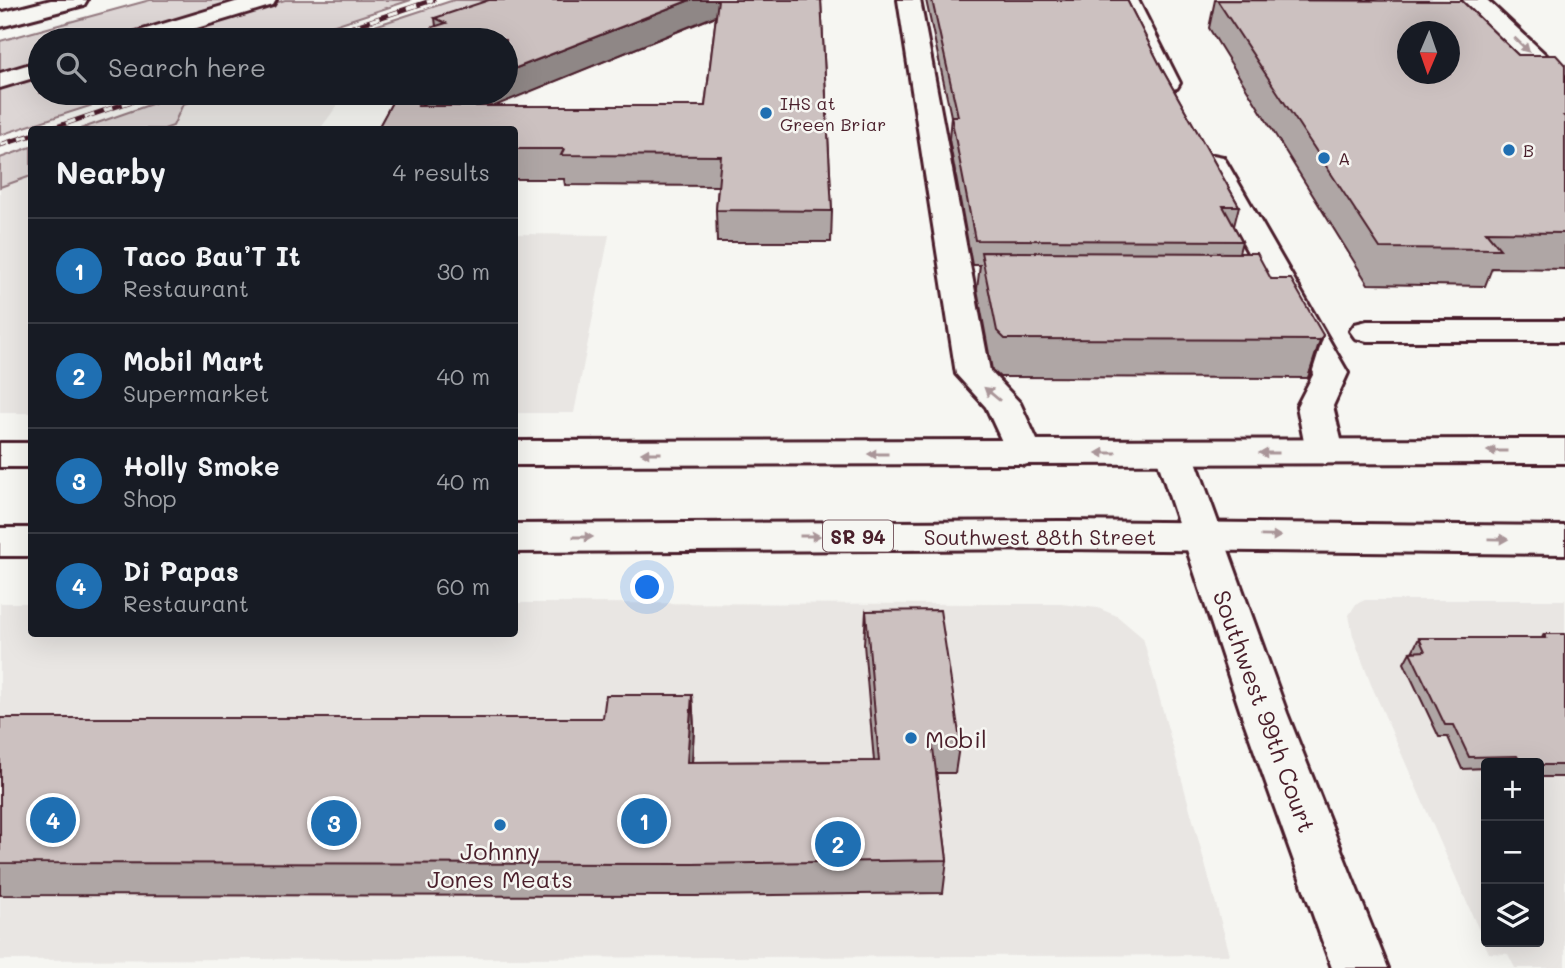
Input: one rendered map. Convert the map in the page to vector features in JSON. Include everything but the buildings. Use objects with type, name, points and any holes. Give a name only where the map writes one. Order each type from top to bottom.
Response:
[{"type":"main road","points":[[0,20],[75,0]]},
{"type":"main road","points":[[173,28],[265,0]]},
{"type":"main road","points":[[909,0],[969,277],[973,374],[1002,402],[1024,453]]},
{"type":"main road","points":[[1127,0],[1178,101]]},
{"type":"main road","points":[[1474,0],[1540,62],[1565,93]]},
{"type":"main road","points":[[1489,0],[1519,14],[1538,30]]},
{"type":"main road","points":[[0,80],[28,72]]},
{"type":"main road","points":[[1198,136],[1331,373],[1315,406],[1325,452]]},
{"type":"main road","points":[[1244,278],[1278,278]]},
{"type":"main road","points":[[1367,331],[1565,331]]},
{"type":"main road","points":[[518,453],[1565,451]]},
{"type":"main road","name":"Southwest 99th Court","points":[[1174,453],[1264,713],[1360,968]]},
{"type":"main road","points":[[0,455],[28,454]]},
{"type":"main road","name":"Southwest 88th Street","points":[[518,538],[1202,536],[1565,540]]},
{"type":"main road","points":[[0,542],[28,542]]},
{"type":"shaded area","points":[[150,0],[242,0],[148,28],[48,28]]},
{"type":"shaded area","points":[[285,0],[411,0],[326,28],[193,28]]},
{"type":"shaded area","points":[[454,0],[496,0],[444,28],[369,28]]},
{"type":"shaded area","points":[[28,33],[28,64],[0,72],[0,41]]},
{"type":"shaded area","points":[[28,80],[28,105],[93,105],[0,135],[0,88]]},
{"type":"shaded area","points":[[149,105],[183,105],[173,126],[89,126]]},
{"type":"shaded area","points":[[183,105],[338,105],[322,126],[173,126]]},
{"type":"shaded area","points":[[28,148],[28,177],[0,187],[0,158]]},
{"type":"shaded area","points":[[28,177],[28,413],[0,413],[0,187]]},
{"type":"shaded area","points":[[518,234],[609,235],[574,413],[518,413]]},
{"type":"shaded area","points":[[1365,600],[1565,600],[1565,968],[1515,968],[1508,954],[1489,953],[1486,947],[1544,947],[1544,758],[1481,758],[1481,935],[1370,682],[1353,636],[1349,615],[1356,604]]},
{"type":"shaded area","points":[[0,603],[28,603],[28,637],[518,637],[518,603],[1061,604],[1098,608],[1117,616],[1143,638],[1230,955],[0,960]]},
{"type":"railway","points":[[349,28],[433,0]]},
{"type":"railway","points":[[59,126],[121,105]]},
{"type":"railway","points":[[0,145],[28,136]]},
{"type":"place","name":"IHS at Green Briar","points":[[766,113]]},
{"type":"place","name":"B","points":[[1509,150]]},
{"type":"place","name":"A","points":[[1324,158]]},
{"type":"place","name":"Mobil","points":[[911,738]]},
{"type":"place","name":"Di Papas","points":[[53,820]]},
{"type":"place","name":"Taco Bau’T It","points":[[644,821]]},
{"type":"place","name":"Holly Smoke","points":[[334,823]]},
{"type":"place","name":"Johnny Jones Meats","points":[[500,825]]},
{"type":"place","name":"Mobil Mart","points":[[838,844]]}]
